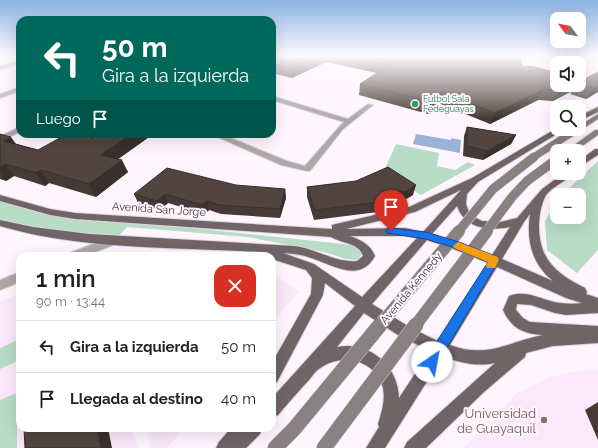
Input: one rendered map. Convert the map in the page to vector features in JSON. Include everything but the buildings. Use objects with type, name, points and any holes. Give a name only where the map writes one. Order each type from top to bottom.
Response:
[{"type":"main road","points":[[586,115],[598,109]]},
{"type":"main road","name":"Avenida Kennedy","points":[[586,124],[598,116]]},
{"type":"main road","points":[[580,144],[598,132]]},
{"type":"main road","points":[[323,232],[412,210],[475,180],[550,135]]},
{"type":"main road","name":"Avenida Kennedy","points":[[275,448],[294,429],[493,189],[510,173],[567,136]]},
{"type":"main road","points":[[586,160],[598,151]]},
{"type":"main road","points":[[324,448],[512,196],[527,181],[550,164]]},
{"type":"main road","points":[[276,405],[309,369],[362,305],[426,236],[475,180]]},
{"type":"main road","points":[[379,443],[440,349],[520,220],[545,191],[560,180]]},
{"type":"main road","points":[[545,191],[535,210],[533,243],[537,253],[547,270],[576,290],[598,299]]},
{"type":"main road","points":[[463,193],[461,200],[462,210],[474,221],[496,227],[512,224],[520,220]]},
{"type":"main road","name":"Avenida San Jorge","points":[[0,198],[50,212],[75,216],[323,232]]},
{"type":"main road","points":[[0,223],[31,231],[59,235],[114,240],[296,250],[353,266],[365,263],[369,253],[364,247],[355,242],[323,232]]},
{"type":"main road","points":[[323,232],[391,231],[426,236],[494,260],[570,294],[598,303]]},
{"type":"main road","points":[[249,247],[265,252]]},
{"type":"main road","points":[[276,255],[310,267],[362,305],[424,342],[440,349],[467,357],[493,357],[542,342],[598,337]]},
{"type":"main road","points":[[276,370],[319,289],[318,276],[310,267]]},
{"type":"main road","points":[[598,307],[560,309],[529,299],[519,298],[513,300],[509,310],[518,322],[536,330],[558,329],[598,332]]},
{"type":"main road","points":[[413,448],[454,412],[497,370],[525,348]]},
{"type":"main road","points":[[309,369],[326,357],[344,351],[366,355],[377,365],[386,376],[390,387],[391,399],[391,411],[379,443]]},
{"type":"main road","points":[[225,448],[239,432]]},
{"type":"main road","points":[[234,448],[250,432]]},
{"type":"street","points":[[0,96],[16,90]]},
{"type":"street","points":[[276,99],[348,121]]},
{"type":"street","points":[[225,138],[284,163],[307,169],[348,121],[370,105]]},
{"type":"street","points":[[0,139],[16,131]]},
{"type":"street","points":[[84,252],[114,240]]},
{"type":"street","points":[[0,285],[16,279]]},
{"type":"shaded area","points":[[276,276],[299,291],[276,318]]},
{"type":"shaded area","points":[[16,295],[16,432],[133,432],[138,448],[0,448],[0,302]]},
{"type":"shaded area","name":"Universidad de Guayaquil","points":[[598,370],[598,448],[463,448],[517,393],[550,377],[578,371]]},
{"type":"shaded area","points":[[147,432],[181,432],[167,448],[151,448]]},
{"type":"green space","points":[[396,144],[439,153],[437,166],[455,170],[468,162],[475,165],[421,195],[383,173]]},
{"type":"green space","points":[[598,161],[598,250],[577,273],[547,250],[545,221],[550,213],[550,224],[586,224],[586,188],[569,188],[578,180],[586,180],[586,172]]},
{"type":"green space","points":[[0,198],[28,206],[99,218],[353,245],[362,251],[362,254],[358,260],[346,259],[324,252],[247,237],[127,227],[115,240],[0,223]]},
{"type":"green space","points":[[16,341],[16,362],[0,369],[0,348]]},
{"type":"green space","points":[[16,393],[17,448],[0,448],[0,400]]},
{"type":"water","points":[[416,134],[451,140],[451,138],[461,140],[460,153],[413,144]]},
{"type":"slow traffic","points":[[458,246],[494,260],[491,265]]},
{"type":"place","name":"Futbol Sala Fedeguayas","points":[[415,104]]},
{"type":"place","name":"Universidad de Guayaquil","points":[[544,420]]},
{"type":"route","points":[[391,231],[426,236],[494,260],[432,362]]}]
